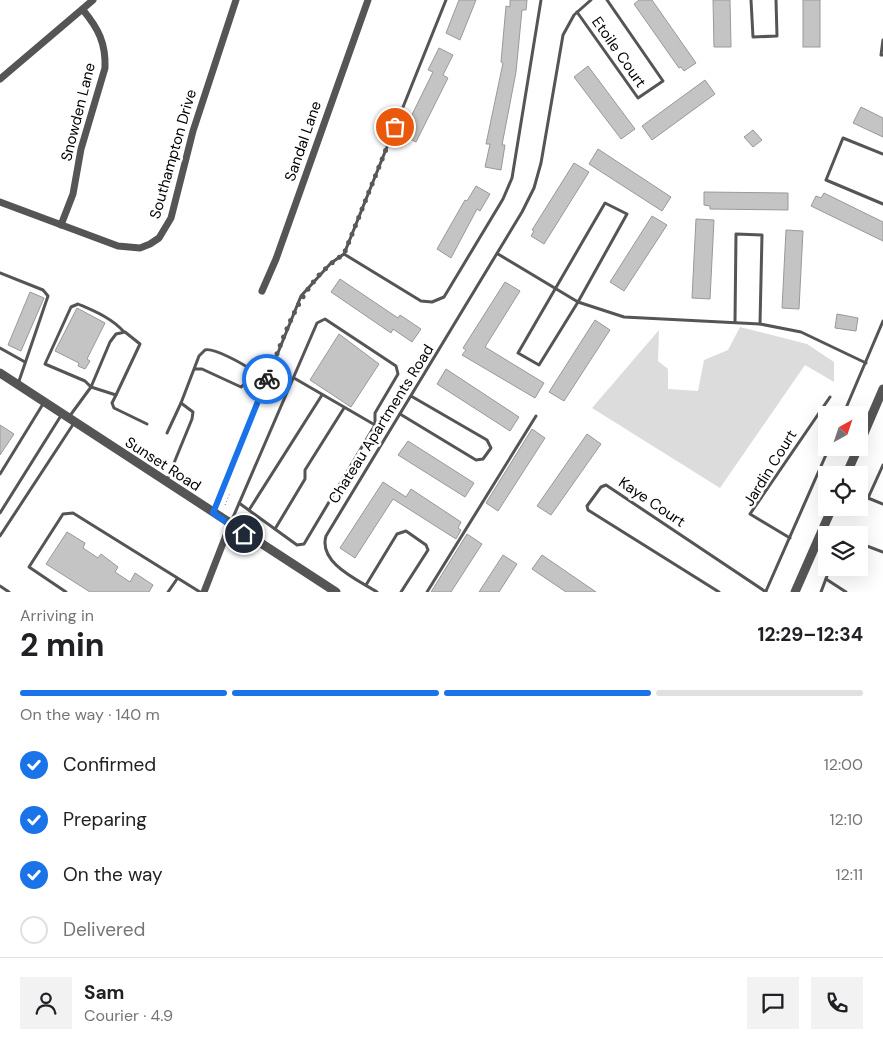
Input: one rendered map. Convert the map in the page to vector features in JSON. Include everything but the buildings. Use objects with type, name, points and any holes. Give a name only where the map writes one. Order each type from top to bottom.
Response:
[{"type":"street","points":[[0,79],[93,0]]},
{"type":"street","name":"Southampton Drive","points":[[0,202],[128,248],[150,244],[166,228],[193,131],[236,0]]},
{"type":"street","name":"Sandal Lane","points":[[262,291],[276,258],[368,0]]},
{"type":"street","name":"Snowden Lane","points":[[60,225],[72,194],[81,149],[105,68],[106,57],[101,36],[83,10]]},
{"type":"street","name":"Sunset Road","points":[[0,373],[230,525],[336,592]]},
{"type":"street","points":[[868,423],[883,389]]},
{"type":"street","points":[[795,592],[828,516]]},
{"type":"street","points":[[202,592],[230,525]]},
{"type":"lane","points":[[213,513],[301,296],[331,263],[344,254],[446,0]]},
{"type":"lane","points":[[344,254],[421,301],[432,302],[444,297],[503,199],[512,178],[541,0]]},
{"type":"lane","name":"Chateau Apartments Road","points":[[377,592],[332,562],[324,550],[324,543],[330,529],[498,254],[534,188],[541,163],[563,35],[567,24],[577,12],[592,0]]},
{"type":"lane","name":"Etoile Court","points":[[577,12],[638,98],[663,81],[607,0]]},
{"type":"lane","points":[[751,0],[753,37],[777,36],[776,0]]},
{"type":"lane","points":[[883,40],[881,55],[883,56]]},
{"type":"lane","points":[[883,154],[843,138],[826,180],[883,204]]},
{"type":"lane","points":[[605,203],[626,214],[578,302],[540,365],[518,353],[556,290],[605,203]]},
{"type":"lane","points":[[735,322],[736,234],[762,235],[760,324]]},
{"type":"lane","points":[[498,254],[578,302],[624,318],[760,324],[801,332],[866,363]]},
{"type":"lane","points":[[0,273],[43,290],[48,296],[18,385]]},
{"type":"lane","points":[[116,395],[91,387],[46,364],[73,304],[78,304],[118,324],[124,332],[140,344],[116,395],[112,403],[114,408],[147,424]]},
{"type":"lane","points":[[230,525],[239,503],[294,378],[317,323],[324,319],[396,366],[398,374],[375,414],[375,425],[304,544],[297,545],[239,503]]},
{"type":"lane","points":[[847,406],[883,322]]},
{"type":"lane","points":[[0,513],[91,387],[110,342],[116,334],[124,332]]},
{"type":"lane","points":[[0,348],[25,362]]},
{"type":"lane","points":[[167,433],[196,369],[199,356],[204,350],[210,350],[241,362],[250,369],[246,383],[242,387],[202,369],[196,369]]},
{"type":"lane","points":[[294,378],[375,425]]},
{"type":"lane","points":[[249,510],[322,395]]},
{"type":"lane","points":[[400,414],[476,460],[483,459],[491,448],[488,440],[411,396]]},
{"type":"lane","name":"Jardin Court","points":[[790,538],[750,514],[830,397]]},
{"type":"lane","points":[[0,474],[44,402]]},
{"type":"lane","points":[[166,482],[194,412],[181,403]]},
{"type":"lane","points":[[275,529],[305,479],[305,470],[344,408]]},
{"type":"lane","points":[[426,592],[536,416]]},
{"type":"lane","points":[[0,536],[68,418]]},
{"type":"lane","points":[[766,592],[826,456]]},
{"type":"lane","points":[[883,466],[868,498],[883,504]]},
{"type":"lane","name":"Kaye Court","points":[[719,592],[588,510],[587,506],[601,487],[606,485],[766,592]]},
{"type":"lane","points":[[66,592],[29,567],[63,514],[67,512],[73,513],[202,592]]},
{"type":"lane","points":[[365,585],[397,534],[406,531],[426,544],[428,550],[401,592]]},
{"type":"lane","points":[[868,546],[883,552]]},
{"type":"lane","points":[[821,592],[827,576]]},
{"type":"lane","points":[[168,592],[177,578]]},
{"type":"lane","points":[[826,579],[846,592]]},
{"type":"lane","points":[[0,586],[9,592]]},
{"type":"path","points":[[225,505],[230,493]]},
{"type":"shaded area","points":[[740,327],[807,344],[834,362],[834,382],[805,365],[720,488],[592,408],[659,330],[658,361],[668,369],[668,389],[698,391],[704,360],[728,350]]},
{"type":"way so far","points":[[267,379],[301,296],[331,263],[344,254],[395,127]]},
{"type":"route","points":[[244,534],[213,513],[267,379]]}]
